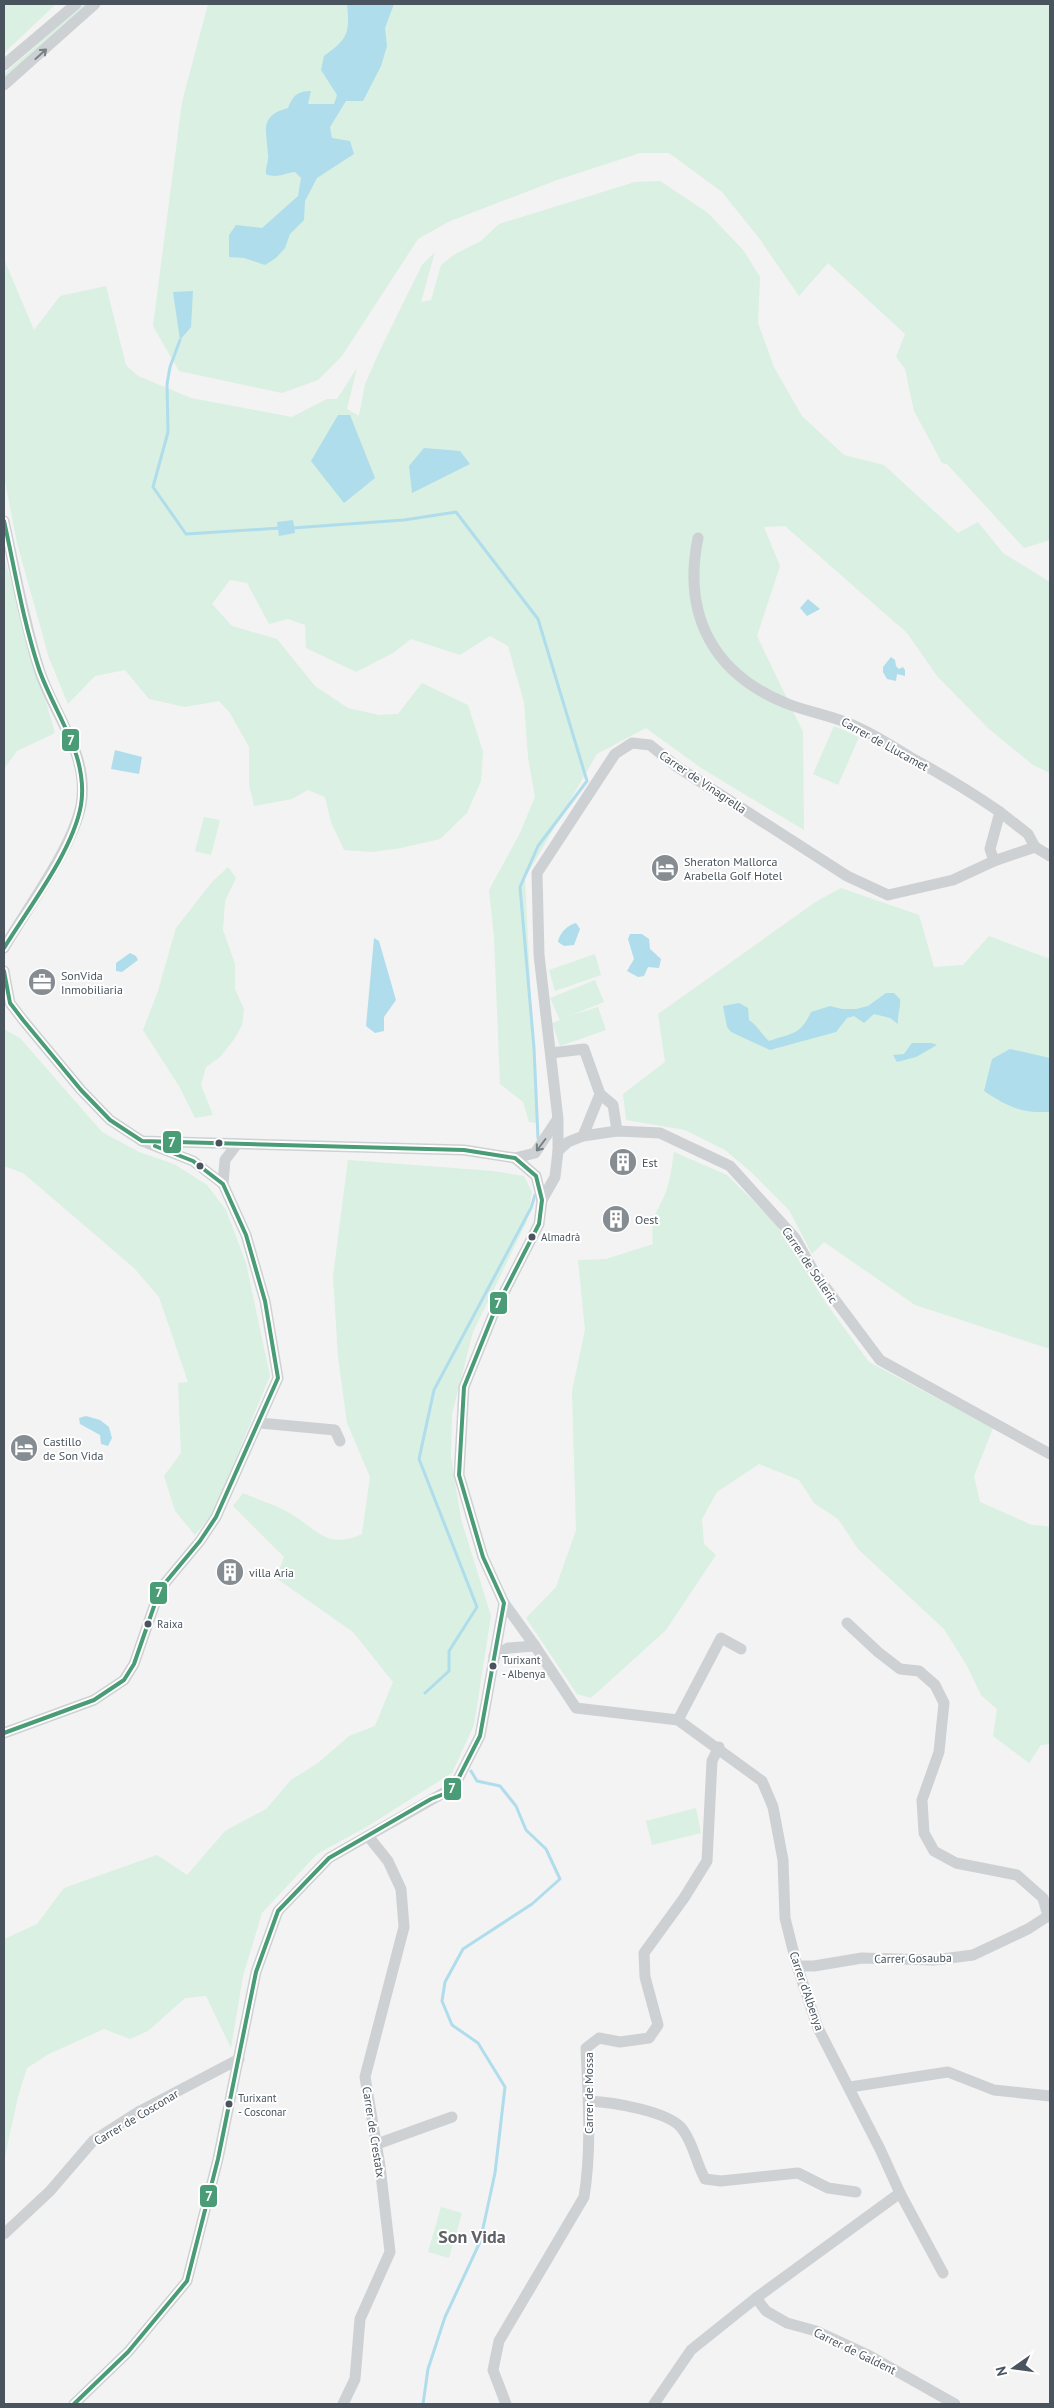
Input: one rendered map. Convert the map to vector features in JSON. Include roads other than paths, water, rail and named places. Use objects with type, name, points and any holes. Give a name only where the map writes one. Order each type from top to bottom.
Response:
[{"type":"street","points":[[4,65],[76,4]]},
{"type":"street","points":[[4,85],[95,4]]},
{"type":"street","points":[[4,521],[40,670],[67,729],[82,774],[81,804],[72,835],[4,948]]},
{"type":"street","name":"Carrer de Llucamet","points":[[698,538],[693,560],[695,603],[707,638],[735,673],[764,692],[788,704],[839,718],[862,729],[975,794],[1028,834],[1035,847]]},
{"type":"street","name":"Carrer de Vinagrella","points":[[542,1200],[555,1177],[558,1151],[558,1119],[539,955],[537,873],[615,754],[632,743],[650,745],[676,766],[847,876],[888,895],[953,880],[994,861],[1035,847]]},
{"type":"street","points":[[994,861],[990,849],[1000,812]]},
{"type":"street","points":[[1035,847],[1050,856]]},
{"type":"street","points":[[4,971],[7,1006],[110,1120],[142,1141],[193,1161],[222,1184],[246,1235],[265,1301],[278,1378],[216,1517],[200,1541],[160,1589],[134,1664],[124,1680],[94,1700],[4,1733]]},
{"type":"street","points":[[550,1053],[584,1049],[600,1094],[613,1105],[618,1130]]},
{"type":"street","points":[[583,1136],[600,1094]]},
{"type":"street","points":[[142,1141],[464,1150],[516,1158],[535,1153],[558,1119]]},
{"type":"street","name":"Carrer de Solleric","points":[[558,1151],[568,1142],[583,1136],[618,1130],[660,1133],[730,1166],[795,1238],[814,1272],[880,1360],[1050,1454]]},
{"type":"street","points":[[222,1184],[225,1160],[237,1144]]},
{"type":"street","points":[[516,1158],[536,1176],[542,1200]]},
{"type":"street","name":"Carrer d'Albenya","points":[[542,1200],[539,1224],[495,1310],[464,1387],[458,1475],[483,1556],[504,1603],[576,1708],[678,1720],[719,1747],[762,1780],[773,1807],[783,1860],[785,1918],[797,1966],[818,2028],[850,2088],[900,2193],[943,2274]]},
{"type":"street","points":[[260,1422],[335,1430],[340,1441]]},
{"type":"street","points":[[74,2404],[128,2352],[188,2281],[218,2159],[256,1972],[278,1911],[329,1858],[454,1787],[480,1736],[504,1603]]},
{"type":"street","points":[[847,1623],[878,1652],[900,1668],[919,1671],[935,1685],[944,1703],[939,1752],[922,1800],[924,1833],[934,1851],[956,1863],[1017,1875],[1043,1898],[1049,1917]]},
{"type":"street","points":[[678,1720],[721,1638],[741,1649]]},
{"type":"street","points":[[494,1656],[508,1648],[535,1646]]},
{"type":"street","name":"Carrer de Mossa","points":[[506,2404],[493,2370],[498,2341],[584,2197],[588,2173],[589,2101],[586,2048],[599,2038],[620,2042],[649,2038],[658,2025],[645,1977],[644,1953],[684,1898],[707,1861],[712,1761],[719,1747]]},
{"type":"street","name":"Carrer de Crestatx","points":[[343,2404],[355,2379],[360,2319],[390,2252],[377,2144],[365,2077],[404,1927],[401,1889],[388,1861],[368,1836]]},
{"type":"street","name":"Carrer Gosauba","points":[[797,1966],[814,1966],[862,1958],[934,1960],[973,1955],[1049,1917]]},
{"type":"street","name":"Carrer de Cosconar","points":[[4,2234],[50,2191],[92,2141],[140,2111],[238,2059]]},
{"type":"street","points":[[850,2088],[948,2072],[994,2090],[1050,2096]]},
{"type":"street","points":[[589,2101],[618,2103],[655,2113],[682,2128],[705,2179],[721,2181],[798,2173],[828,2188],[856,2192]]},
{"type":"street","points":[[377,2144],[452,2117]]},
{"type":"street","points":[[654,2404],[690,2350],[756,2298],[900,2193]]},
{"type":"street","name":"Carrer de Galdent","points":[[756,2298],[766,2312],[787,2323],[816,2331],[868,2355],[955,2404]]},
{"type":"water","points":[[347,4],[394,4],[385,28],[387,46],[381,66],[363,101],[346,101],[330,127],[332,138],[350,141],[354,154],[317,178],[305,201],[304,220],[290,234],[285,248],[276,258],[265,265],[244,258],[229,257],[229,235],[236,225],[262,228],[298,196],[301,178],[295,172],[277,176],[266,174],[268,158],[266,125],[272,115],[288,108],[294,97],[302,92],[311,91],[308,104],[334,104],[337,95],[321,70],[324,56],[343,40],[346,34],[348,22]]},
{"type":"water","points":[[193,291],[191,327],[180,340],[173,292]]},
{"type":"water","points":[[338,415],[350,415],[375,478],[344,503],[311,461]]},
{"type":"water","points":[[424,448],[460,451],[470,464],[412,493],[409,466]]},
{"type":"water","points":[[293,520],[295,533],[279,536],[277,522]]},
{"type":"water","points":[[808,599],[820,609],[807,616],[800,608]]},
{"type":"water","points":[[891,657],[895,660],[896,666],[899,669],[903,667],[905,670],[905,676],[897,674],[896,681],[887,679],[883,672],[883,667]]},
{"type":"water","points":[[115,750],[142,757],[139,774],[111,769]]},
{"type":"water","points":[[576,923],[580,929],[574,945],[564,946],[558,942],[564,930]]},
{"type":"water","points":[[630,934],[642,934],[649,939],[650,949],[661,959],[659,968],[648,967],[644,976],[638,977],[627,971],[634,959],[628,939]]},
{"type":"water","points":[[374,938],[379,941],[396,1000],[384,1017],[384,1031],[375,1033],[366,1026]]},
{"type":"water","points":[[130,953],[136,956],[138,960],[122,972],[116,971],[116,963]]},
{"type":"water","points":[[886,993],[894,993],[900,999],[898,1024],[890,1018],[874,1014],[864,1023],[854,1016],[847,1018],[836,1032],[770,1050],[731,1032],[727,1027],[723,1006],[739,1003],[748,1008],[749,1020],[769,1041],[799,1030],[811,1012],[830,1006],[842,1009],[856,1009],[868,1006]]},
{"type":"water","points":[[912,1043],[932,1043],[937,1045],[916,1057],[897,1062],[893,1055],[904,1054]]},
{"type":"water","points":[[1010,1049],[1050,1058],[1050,1112],[1015,1108],[984,1091],[992,1059]]},
{"type":"water","points":[[86,1416],[100,1420],[109,1427],[112,1438],[108,1446],[101,1444],[100,1435],[80,1424],[79,1418]]},
{"type":"waterway","points":[[180,340],[170,367],[167,384],[168,432],[153,487],[186,534],[280,528]]},
{"type":"waterway","points":[[292,528],[404,520],[456,512],[538,619],[587,781],[538,846],[520,887],[534,1048],[538,1138]]},
{"type":"waterway","points":[[425,1693],[449,1671],[449,1651],[477,1607],[419,1459],[434,1390],[531,1208],[535,1195]]},
{"type":"waterway","points":[[423,2404],[428,2369],[445,2317],[480,2242],[495,2173],[505,2087],[478,2043],[452,2025],[442,2001],[445,1982],[463,1949],[532,1904],[560,1879],[546,1849],[526,1830],[516,1806],[500,1786],[477,1781],[471,1771]]},
{"type":"place","name":"Sheraton Mallorca Arabella Golf Hotel","points":[[665,868]]},
{"type":"place","name":"SonVida Inmobiliaria","points":[[42,982]]},
{"type":"place","name":"Est","points":[[623,1162]]},
{"type":"place","name":"Oest","points":[[616,1219]]},
{"type":"place","name":"Almadrà","points":[[532,1237]]},
{"type":"place","name":"Castillo de Son Vida","points":[[24,1448]]},
{"type":"place","name":"villa Aria","points":[[230,1572]]},
{"type":"place","name":"Raixa","points":[[148,1624]]},
{"type":"place","name":"Turixant - Albenya","points":[[493,1666]]},
{"type":"place","name":"Turixant - Cosconar","points":[[229,2104]]},
{"type":"district","name":"Son Vida","points":[[472,2236]]}]
